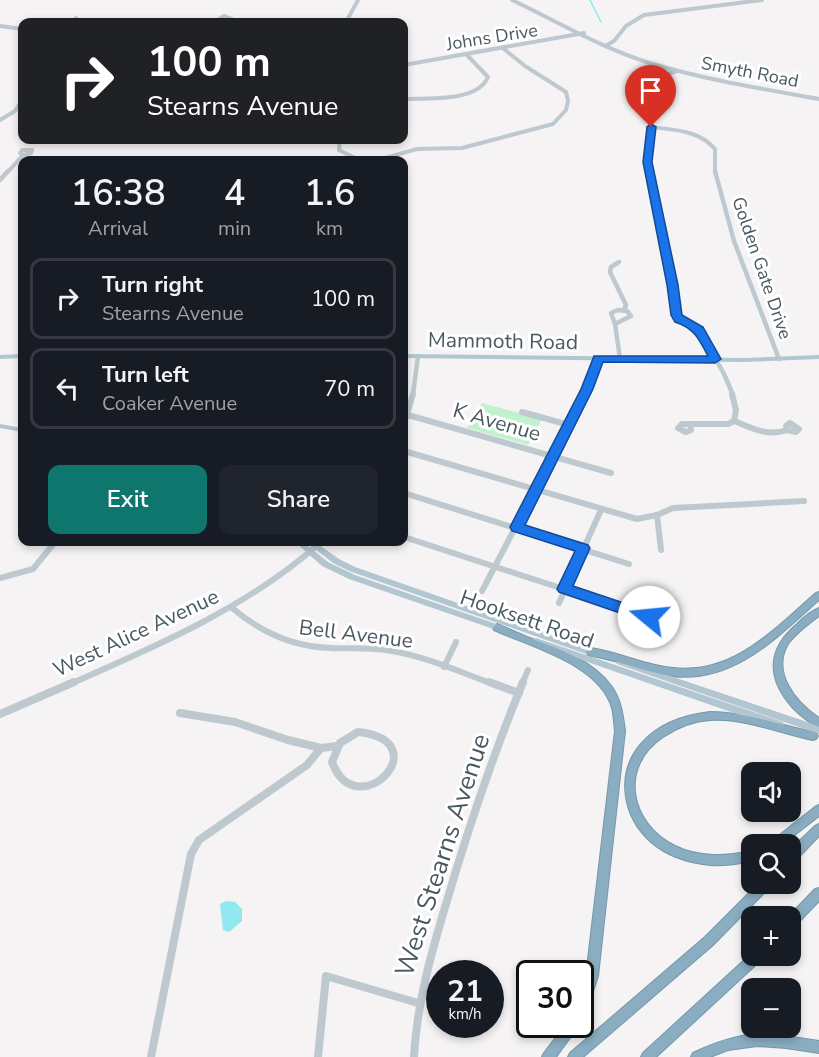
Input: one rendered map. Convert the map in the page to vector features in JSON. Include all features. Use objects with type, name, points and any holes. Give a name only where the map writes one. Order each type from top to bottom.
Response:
[{"type":"highway","points":[[591,652],[676,672],[714,670],[742,658],[819,595]]},
{"type":"highway","points":[[819,611],[785,642],[778,657],[778,665],[782,684],[793,702],[819,723]]},
{"type":"highway","points":[[497,628],[589,669],[608,687],[619,709],[620,731],[594,960]]},
{"type":"highway","points":[[741,858],[721,862],[707,861],[681,855],[658,840],[641,822],[631,800],[630,779],[635,762],[648,743],[664,730],[683,721],[705,716],[740,718],[817,735]]},
{"type":"highway","points":[[789,834],[819,810]]},
{"type":"highway","points":[[801,847],[819,829]]},
{"type":"highway","points":[[801,912],[819,893]]},
{"type":"highway","points":[[574,1057],[709,941],[755,894]]},
{"type":"highway","points":[[647,1057],[746,966]]},
{"type":"highway","points":[[548,1057],[563,1038]]},
{"type":"highway","points":[[697,1057],[736,1041],[770,1039],[819,1047]]},
{"type":"main road","points":[[0,357],[18,356]]},
{"type":"main road","name":"Mammoth Road","points":[[408,356],[715,359],[819,357]]},
{"type":"main road","points":[[0,426],[18,429]]},
{"type":"main road","name":"Hooksett Road","points":[[315,546],[325,564],[352,577],[817,735]]},
{"type":"main road","name":"Hooksett Road","points":[[316,546],[351,568],[591,652],[817,735]]},
{"type":"street","points":[[348,18],[358,0]]},
{"type":"street","name":"Smyth Road","points":[[512,0],[632,56],[677,71],[819,99]]},
{"type":"street","points":[[722,0],[725,5]]},
{"type":"street","points":[[608,45],[614,41],[617,33],[644,15],[762,0]]},
{"type":"street","points":[[0,26],[18,28]]},
{"type":"street","name":"Johns Drive","points":[[408,64],[585,33]]},
{"type":"street","points":[[390,156],[417,149],[462,148],[553,124],[562,115],[568,103],[568,95],[563,89],[514,58],[504,49]]},
{"type":"street","points":[[408,99],[460,95],[482,90],[488,84],[488,77],[467,55]]},
{"type":"street","points":[[677,71],[642,84],[641,95],[651,127],[647,162],[673,285],[676,315],[679,320],[699,329],[732,392],[736,413],[734,421]]},
{"type":"street","points":[[0,120],[18,106]]},
{"type":"street","name":"Golden Gate Drive","points":[[651,127],[689,132],[708,141],[715,149],[715,172],[734,241],[779,359]]},
{"type":"street","points":[[340,144],[339,150],[348,156]]},
{"type":"street","points":[[0,180],[18,160]]},
{"type":"street","points":[[611,267],[611,280],[626,305],[624,310]]},
{"type":"street","points":[[615,324],[630,317],[629,313],[624,310],[613,311],[620,358]]},
{"type":"street","points":[[408,415],[418,356]]},
{"type":"street","points":[[482,591],[536,491],[594,373],[598,358]]},
{"type":"street","points":[[522,412],[569,424]]},
{"type":"street","name":"K Avenue","points":[[408,415],[611,473]]},
{"type":"street","points":[[690,424],[720,426],[734,421],[764,433],[776,434],[787,430]]},
{"type":"street","points":[[408,452],[637,519],[657,515],[673,508],[804,501]]},
{"type":"street","points":[[408,494],[629,564]]},
{"type":"street","points":[[559,603],[601,510]]},
{"type":"street","points":[[657,515],[662,550]]},
{"type":"street","points":[[408,538],[649,617]]},
{"type":"street","points":[[0,578],[33,569],[52,546]]},
{"type":"street","name":"West Alice Avenue","points":[[0,714],[171,639],[231,607],[313,546]]},
{"type":"street","name":"Bell Avenue","points":[[231,607],[261,631],[296,644],[322,648],[391,651],[519,693]]},
{"type":"street","points":[[444,667],[456,642]]},
{"type":"street","name":"West Stearns Avenue","points":[[414,1057],[418,1003],[460,853],[488,771],[528,670]]},
{"type":"street","points":[[180,712],[236,722],[288,740],[321,748],[337,746],[350,735],[375,733],[389,742],[395,757],[395,764],[385,779],[377,784],[367,786],[348,783],[335,771],[333,754],[337,746]]},
{"type":"street","points":[[151,1057],[190,854],[199,840],[212,829],[307,765],[321,748]]},
{"type":"street","points":[[318,1057],[326,976],[418,1003]]},
{"type":"green space","points":[[482,403],[542,419],[528,445],[467,428]]},
{"type":"water","points":[[226,901],[235,902],[242,909],[242,921],[229,932],[223,930],[220,904]]},
{"type":"waterway","points":[[590,0],[601,22]]},
{"type":"route","points":[[649,617],[564,589],[583,548],[517,527],[587,389],[598,358],[715,359],[699,329],[679,320],[676,315],[673,285],[647,162],[651,127]]}]
